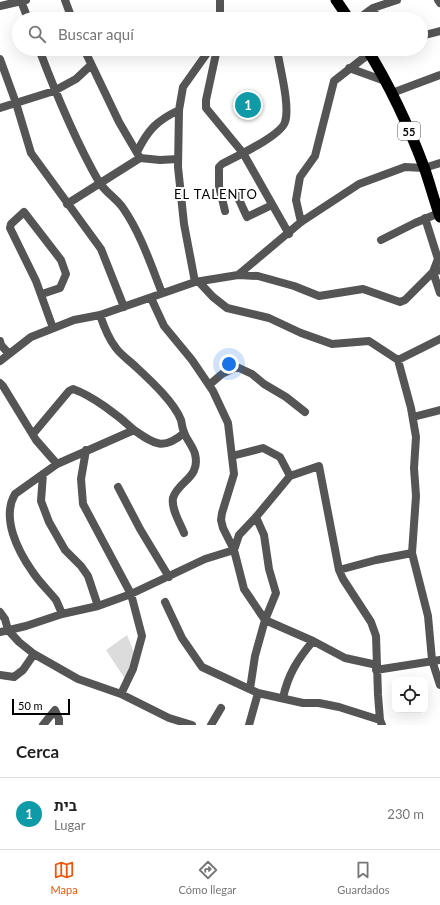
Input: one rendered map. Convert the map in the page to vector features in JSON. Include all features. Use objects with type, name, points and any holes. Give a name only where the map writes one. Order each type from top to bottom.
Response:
[{"type":"highway","points":[[336,0],[344,12]]},
{"type":"highway","name":"55","points":[[375,56],[408,128],[424,168],[439,215]]},
{"type":"street","points":[[64,0],[69,12]]},
{"type":"street","points":[[220,0],[220,12]]},
{"type":"street","points":[[368,12],[373,8],[397,0]]},
{"type":"street","points":[[0,6],[24,1],[26,12]]},
{"type":"street","points":[[373,8],[374,12]]},
{"type":"street","points":[[428,34],[440,31]]},
{"type":"street","points":[[42,56],[54,91],[100,184],[109,195],[123,207],[136,228],[162,293]]},
{"type":"street","points":[[87,56],[119,122],[138,155],[160,160],[178,159]]},
{"type":"street","points":[[205,56],[183,87],[179,110],[178,159],[184,224],[197,282],[213,298],[227,308],[269,318],[301,333],[332,344],[369,341],[398,360],[413,417],[416,437],[414,468],[416,496],[412,553],[428,616],[440,685]]},
{"type":"street","points":[[215,56],[206,100],[206,108],[243,153],[289,234]]},
{"type":"street","points":[[225,211],[219,186],[219,167],[279,131],[285,123],[287,110],[278,56]]},
{"type":"street","points":[[301,222],[296,200],[300,177],[315,156],[334,81],[365,56]]},
{"type":"street","points":[[0,60],[16,103],[31,153],[101,249],[124,307]]},
{"type":"street","points":[[0,108],[54,91],[76,79],[91,65]]},
{"type":"street","points":[[350,68],[385,81]]},
{"type":"street","points":[[392,93],[440,75]]},
{"type":"street","points":[[67,204],[100,184],[138,155],[150,130],[165,117],[179,110]]},
{"type":"street","points":[[238,275],[289,234],[301,222],[359,184],[405,167],[424,168],[440,163]]},
{"type":"street","points":[[222,197],[236,193],[247,216],[272,205]]},
{"type":"street","points":[[42,294],[60,288],[66,274],[61,260],[24,212],[11,224],[11,233],[24,255],[42,294],[53,328]]},
{"type":"street","points":[[380,240],[425,218],[439,215]]},
{"type":"street","points":[[425,218],[438,259],[437,271],[440,293]]},
{"type":"street","points":[[0,361],[31,337],[53,328],[74,320],[100,315],[197,282],[238,275],[258,276],[294,286],[319,296],[363,289],[400,302],[405,300],[437,271]]},
{"type":"street","points":[[151,298],[164,326],[192,360],[209,385],[228,423],[234,474],[221,520],[223,528],[234,550],[244,590],[265,620],[313,640],[345,658],[376,668],[436,660]]},
{"type":"street","points":[[100,315],[107,334],[116,349],[159,389],[176,411],[181,420],[184,433],[195,453],[196,465],[192,474],[176,492],[173,499],[174,509],[184,533]]},
{"type":"street","points":[[398,360],[440,340]]},
{"type":"street","points":[[0,341],[9,354]]},
{"type":"street","points":[[209,385],[222,374],[237,367],[252,374],[264,384],[286,397],[306,412]]},
{"type":"street","points":[[0,383],[36,440],[57,464]]},
{"type":"street","points":[[33,434],[69,391],[73,389],[82,392],[123,420],[150,441],[166,444],[177,439],[184,433]]},
{"type":"street","points":[[413,417],[440,410]]},
{"type":"street","points":[[62,614],[56,601],[32,571],[18,548],[11,527],[10,501],[15,494],[57,464],[134,430]]},
{"type":"street","points":[[232,456],[263,448],[280,457],[290,476]]},
{"type":"street","points":[[86,450],[81,478],[83,504],[131,594],[142,636],[133,669],[121,694]]},
{"type":"street","points":[[165,602],[182,638],[202,667],[258,693],[303,703],[319,703],[340,707],[381,723],[376,668],[376,636],[371,622],[343,579],[339,570],[319,466],[290,476],[239,535],[234,550]]},
{"type":"street","points":[[43,474],[41,501],[47,517],[65,550],[81,566],[88,576],[98,606]]},
{"type":"street","points":[[118,487],[168,578]]},
{"type":"street","points":[[250,689],[255,656],[265,620],[276,593],[269,569],[264,535],[256,517]]},
{"type":"street","points":[[4,631],[26,626],[62,614],[98,606],[168,578],[205,559],[234,550]]},
{"type":"street","points":[[339,570],[376,560],[412,553]]},
{"type":"street","points":[[0,612],[5,619],[4,631]]},
{"type":"street","points":[[4,631],[34,654],[78,679],[121,694],[169,718],[192,725]]},
{"type":"street","points":[[283,698],[292,668],[313,640]]},
{"type":"street","points":[[0,675],[14,678],[23,670],[34,654]]},
{"type":"street","points":[[249,725],[258,693]]},
{"type":"street","points":[[211,725],[221,708]]},
{"type":"street","points":[[43,725],[55,710],[59,719],[59,725]]},
{"type":"shaded area","points":[[127,635],[135,655],[125,679],[106,650]]},
{"type":"place","name":"בית","points":[[248,105]]},
{"type":"district","name":"EL TALENTO","points":[[216,194]]}]
